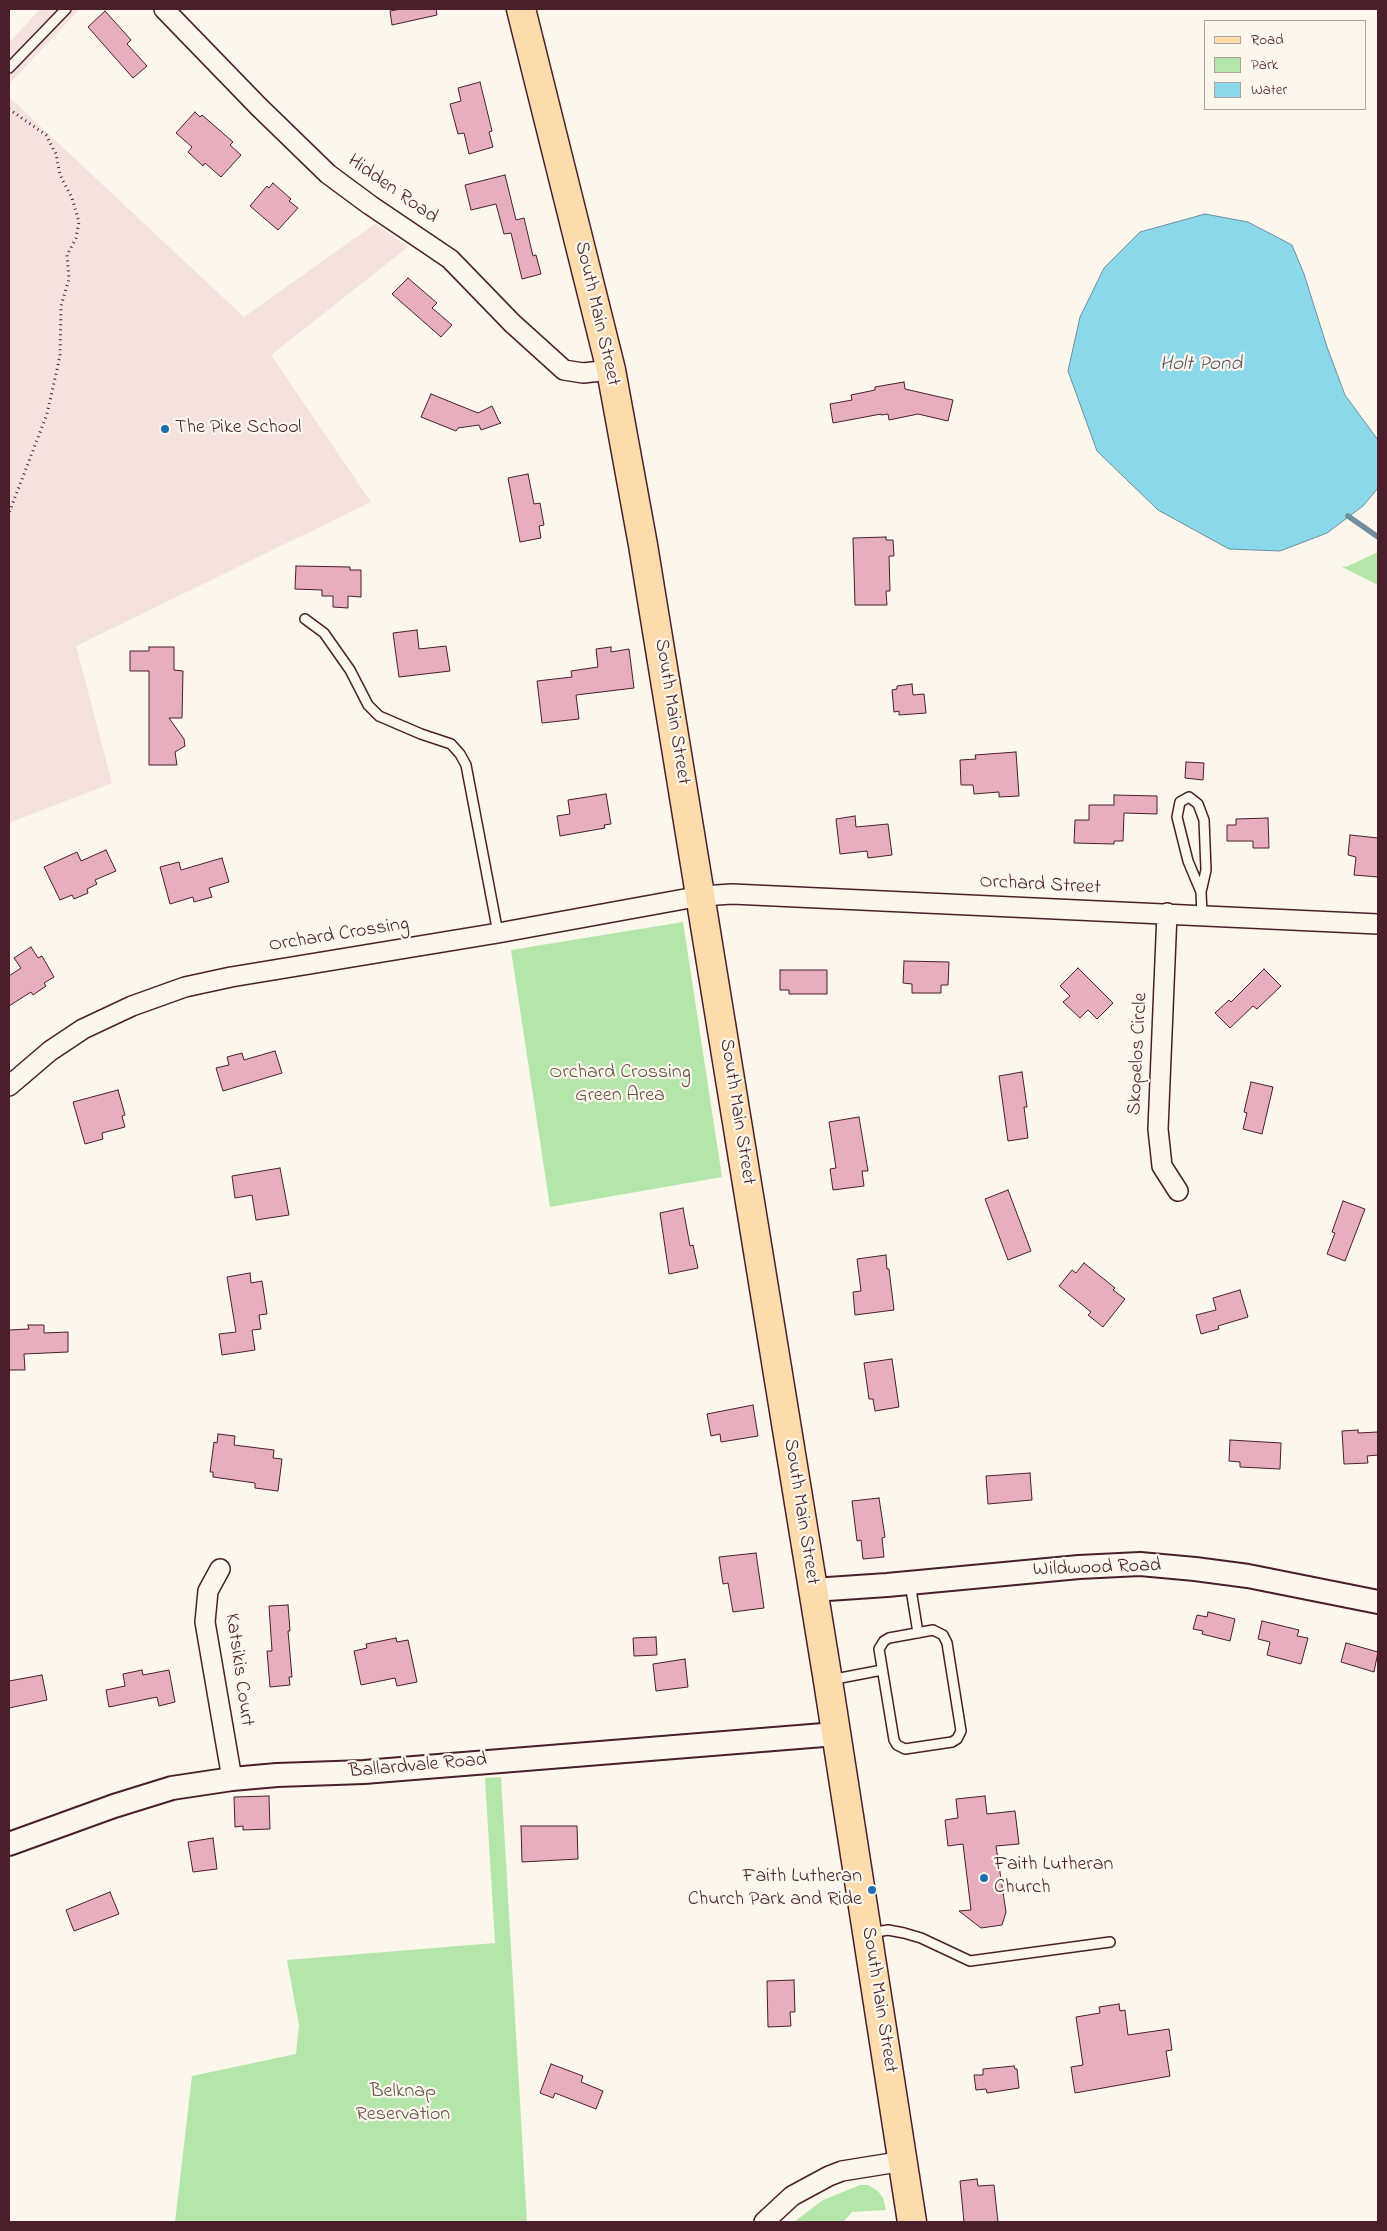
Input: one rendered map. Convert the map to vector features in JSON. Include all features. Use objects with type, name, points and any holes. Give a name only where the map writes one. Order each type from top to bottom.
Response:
[{"type":"main road","name":"South Main Street","points":[[521,9],[611,370],[644,545],[828,1681],[912,2222]]},
{"type":"street","name":"Hidden Road","points":[[164,9],[258,106],[328,174],[450,259],[512,323],[564,370],[584,373],[611,370]]},
{"type":"street","name":"Orchard Street","points":[[701,896],[732,894],[1378,924]]},
{"type":"street","name":"Orchard Crossing","points":[[9,1086],[50,1051],[82,1029],[132,1006],[186,987],[240,975],[498,933],[701,896]]},
{"type":"street","name":"Skopelos Circle","points":[[1168,913],[1158,1129],[1162,1166],[1178,1191]]},
{"type":"street","name":"Wildwood Road","points":[[813,1590],[910,1583],[1069,1567],[1140,1564],[1248,1576],[1378,1602]]},
{"type":"street","name":"Katsikis Court","points":[[220,1569],[208,1591],[205,1622],[232,1779]]},
{"type":"street","name":"Ballardvale Road","points":[[9,1844],[114,1806],[172,1788],[232,1779],[276,1775],[364,1772],[836,1734]]},
{"type":"street","points":[[764,2222],[792,2196],[829,2176],[851,2170],[904,2161]]},
{"type":"lane","points":[[9,68],[66,9]]},
{"type":"lane","points":[[305,619],[324,633],[350,670],[368,704],[379,716],[420,734],[451,744],[460,754],[466,765],[498,933]]},
{"type":"lane","points":[[1201,892],[1188,861],[1177,817],[1180,802],[1189,796],[1198,804],[1204,820],[1206,870],[1201,892],[1202,915]]},
{"type":"lane","points":[[910,1583],[918,1633]]},
{"type":"lane","points":[[936,1631],[943,1635],[946,1640],[962,1731],[957,1739],[949,1743],[911,1750],[897,1745],[893,1737],[879,1652],[884,1641],[889,1638],[918,1633],[936,1631]]},
{"type":"lane","points":[[828,1681],[882,1670]]},
{"type":"lane","points":[[867,1933],[888,1930],[904,1932],[970,1961],[1110,1942]]},
{"type":"path","points":[[9,110],[46,135],[56,154],[60,175],[72,198],[79,222],[76,238],[67,255],[69,279],[62,306],[60,356],[47,414],[9,513]]},
{"type":"shaded area","points":[[40,9],[80,9],[9,84],[9,43]]},
{"type":"shaded area","name":"The Pike School","points":[[9,97],[244,317],[375,224],[408,247],[271,355],[371,502],[76,646],[112,783],[9,823]]},
{"type":"green space","points":[[1378,552],[1378,585],[1342,567],[1348,566]]},
{"type":"green space","name":"Orchard Crossing Green Area","points":[[683,922],[722,1177],[550,1207],[511,950]]},
{"type":"green space","name":"Belknap Reservation","points":[[501,1777],[527,2222],[175,2222],[192,2076],[296,2054],[299,2025],[287,1960],[495,1943],[485,1778]]},
{"type":"green space","points":[[860,2185],[868,2185],[878,2191],[883,2198],[886,2210],[852,2212],[843,2222],[794,2222],[823,2200]]},
{"type":"water","name":"Holt Pond","points":[[1205,214],[1248,222],[1292,245],[1304,274],[1327,347],[1345,395],[1378,440],[1378,488],[1363,506],[1327,533],[1280,551],[1229,549],[1158,510],[1097,451],[1068,371],[1080,317],[1104,268],[1140,232]]},
{"type":"building","points":[[401,9],[436,9],[437,15],[392,25],[390,11]]},
{"type":"building","points":[[105,11],[131,40],[127,44],[147,66],[133,78],[88,27]]},
{"type":"building","points":[[480,82],[492,131],[489,132],[493,147],[469,154],[464,133],[458,134],[450,104],[461,101],[458,88]]},
{"type":"building","points":[[195,112],[200,117],[202,115],[233,142],[230,145],[241,155],[221,177],[205,163],[203,166],[188,152],[192,147],[176,133]]},
{"type":"building","points":[[505,175],[516,220],[524,218],[533,256],[536,255],[541,274],[522,279],[511,233],[504,234],[496,204],[471,210],[465,185]]},
{"type":"building","points":[[273,183],[298,208],[278,230],[250,206],[267,186],[269,188]]},
{"type":"building","points":[[408,278],[437,303],[432,308],[452,325],[441,337],[392,294]]},
{"type":"building","points":[[904,382],[905,389],[953,400],[948,421],[918,414],[889,420],[888,414],[881,414],[833,423],[830,404],[852,400],[851,395],[875,390],[875,387]]},
{"type":"building","points":[[431,394],[478,413],[492,406],[501,423],[481,430],[479,425],[458,428],[456,431],[421,417]]},
{"type":"building","points":[[528,474],[534,504],[540,503],[544,525],[539,526],[541,538],[520,542],[508,478]]},
{"type":"building","points":[[886,537],[886,540],[893,540],[894,556],[889,556],[890,591],[886,591],[887,605],[855,605],[853,538]]},
{"type":"building","points":[[296,566],[350,567],[350,570],[361,570],[361,597],[348,596],[348,608],[333,607],[333,596],[322,596],[322,590],[295,589]]},
{"type":"building","points":[[417,630],[419,649],[446,646],[450,671],[399,677],[393,633]]},
{"type":"building","points":[[149,647],[174,647],[174,670],[183,671],[182,718],[169,718],[184,739],[185,746],[175,752],[177,765],[149,765],[149,671],[130,671],[130,651],[149,651]]},
{"type":"building","points":[[611,647],[611,652],[629,649],[634,688],[576,695],[579,719],[542,723],[537,681],[572,677],[571,671],[598,667],[596,649]]},
{"type":"building","points":[[912,684],[913,695],[924,694],[926,713],[899,715],[899,711],[894,712],[892,690],[897,689],[897,686]]},
{"type":"building","points":[[1016,752],[1019,796],[999,797],[999,792],[974,794],[973,785],[961,785],[960,760],[976,759],[975,755]]},
{"type":"building","points":[[1186,762],[1204,763],[1203,780],[1185,778]]},
{"type":"building","points":[[606,794],[611,824],[604,825],[605,828],[560,836],[557,816],[570,814],[568,800]]},
{"type":"building","points":[[1114,795],[1157,796],[1157,814],[1124,813],[1123,841],[1114,841],[1114,844],[1074,843],[1075,820],[1089,820],[1089,805],[1114,805]]},
{"type":"building","points":[[855,816],[856,827],[888,824],[892,855],[868,858],[867,851],[840,854],[836,819]]},
{"type":"building","points":[[1268,818],[1269,848],[1253,848],[1253,841],[1227,841],[1227,825],[1236,825],[1236,819]]},
{"type":"building","points":[[1350,835],[1378,838],[1378,877],[1354,875],[1356,857],[1348,855]]},
{"type":"building","points":[[106,850],[116,871],[95,880],[97,884],[87,889],[88,893],[74,899],[72,895],[60,900],[44,867],[77,852],[81,861]]},
{"type":"building","points":[[222,858],[229,882],[209,888],[212,897],[194,902],[193,897],[170,904],[160,867],[179,862],[181,870]]},
{"type":"building","points":[[31,947],[38,958],[42,956],[54,977],[44,983],[46,986],[33,995],[31,992],[9,1006],[9,976],[21,968],[14,958]]},
{"type":"building","points":[[904,961],[949,962],[948,985],[941,985],[941,993],[912,993],[912,984],[903,983]]},
{"type":"building","points":[[1078,968],[1113,1003],[1097,1019],[1088,1010],[1080,1018],[1063,1002],[1070,996],[1060,986]]},
{"type":"building","points":[[1264,969],[1281,986],[1257,1009],[1253,1006],[1230,1028],[1215,1013],[1229,1000],[1231,1002]]},
{"type":"building","points":[[780,970],[827,970],[827,994],[789,994],[789,990],[780,990]]},
{"type":"building","points":[[275,1051],[282,1073],[223,1091],[216,1068],[229,1065],[227,1057],[242,1053],[244,1060]]},
{"type":"building","points":[[1022,1072],[1027,1107],[1024,1107],[1028,1138],[1008,1141],[999,1076]]},
{"type":"building","points":[[1251,1082],[1273,1087],[1262,1134],[1243,1129],[1247,1113],[1244,1112]]},
{"type":"building","points":[[118,1090],[125,1115],[122,1116],[125,1127],[102,1133],[103,1139],[85,1144],[73,1102]]},
{"type":"building","points":[[859,1117],[868,1171],[862,1171],[864,1186],[833,1190],[830,1169],[836,1168],[829,1122]]},
{"type":"building","points":[[280,1168],[289,1215],[256,1220],[252,1195],[235,1198],[232,1176]]},
{"type":"building","points":[[1008,1190],[1031,1251],[1008,1260],[985,1199]]},
{"type":"building","points":[[1343,1201],[1365,1209],[1345,1261],[1327,1254],[1335,1233],[1332,1232]]},
{"type":"building","points":[[683,1208],[690,1246],[693,1245],[698,1268],[669,1274],[660,1213]]},
{"type":"building","points":[[886,1255],[894,1310],[855,1315],[853,1292],[861,1291],[857,1259]]},
{"type":"building","points":[[1084,1263],[1115,1288],[1113,1290],[1125,1299],[1103,1327],[1088,1315],[1091,1312],[1059,1286],[1072,1270],[1076,1273]]},
{"type":"building","points":[[250,1273],[251,1283],[262,1281],[267,1314],[259,1315],[261,1329],[252,1330],[255,1350],[222,1355],[219,1334],[236,1332],[227,1277]]},
{"type":"building","points":[[1240,1290],[1248,1317],[1218,1326],[1219,1329],[1201,1334],[1196,1315],[1216,1310],[1213,1298]]},
{"type":"building","points":[[28,1325],[44,1325],[44,1333],[68,1332],[68,1352],[24,1354],[25,1370],[9,1370],[9,1330],[29,1329]]},
{"type":"building","points":[[892,1359],[899,1407],[875,1411],[873,1399],[869,1399],[864,1363]]},
{"type":"building","points":[[753,1405],[758,1436],[721,1442],[720,1434],[711,1436],[707,1414]]},
{"type":"building","points":[[1358,1430],[1358,1433],[1378,1432],[1378,1455],[1367,1456],[1368,1463],[1344,1464],[1342,1431]]},
{"type":"building","points":[[218,1434],[235,1436],[234,1445],[274,1450],[273,1458],[282,1459],[278,1491],[255,1488],[255,1483],[213,1477],[213,1472],[210,1472],[214,1442],[217,1443]]},
{"type":"building","points":[[1230,1440],[1281,1443],[1280,1469],[1240,1467],[1240,1462],[1229,1461]]},
{"type":"building","points":[[1030,1473],[1032,1500],[988,1504],[986,1476]]},
{"type":"building","points":[[879,1498],[885,1537],[882,1538],[884,1557],[863,1559],[861,1540],[857,1541],[852,1501]]},
{"type":"building","points":[[756,1553],[764,1608],[733,1612],[728,1583],[723,1584],[719,1557]]},
{"type":"building","points":[[288,1605],[292,1677],[289,1677],[290,1685],[270,1687],[267,1651],[272,1651],[269,1606]]},
{"type":"building","points":[[1208,1612],[1235,1619],[1230,1641],[1202,1634],[1203,1631],[1193,1629],[1197,1615],[1207,1617]]},
{"type":"building","points":[[1262,1621],[1299,1630],[1297,1636],[1308,1638],[1301,1664],[1267,1655],[1270,1642],[1258,1639]]},
{"type":"building","points":[[656,1637],[657,1655],[634,1656],[633,1638]]},
{"type":"building","points":[[396,1638],[397,1642],[408,1640],[417,1682],[397,1686],[395,1678],[361,1685],[354,1651],[367,1648],[366,1644]]},
{"type":"building","points":[[1346,1643],[1378,1652],[1374,1672],[1341,1662]]},
{"type":"building","points":[[685,1659],[688,1687],[656,1691],[653,1664]]},
{"type":"building","points":[[142,1670],[143,1675],[169,1670],[175,1702],[159,1706],[157,1697],[109,1707],[106,1690],[125,1686],[123,1674]]},
{"type":"building","points":[[42,1675],[47,1700],[9,1708],[9,1681]]},
{"type":"building","points":[[269,1796],[270,1829],[243,1830],[243,1826],[235,1827],[234,1797]]},
{"type":"building","name":"Faith Lutheran Church","points":[[985,1796],[987,1814],[1015,1811],[1019,1844],[996,1846],[1006,1912],[1002,1925],[981,1928],[959,1911],[971,1910],[963,1844],[948,1846],[945,1820],[958,1818],[956,1799]]},
{"type":"building","points":[[521,1826],[577,1826],[578,1859],[522,1862]]},
{"type":"building","points":[[213,1838],[217,1869],[193,1872],[188,1842]]},
{"type":"building","points":[[110,1892],[119,1914],[74,1931],[66,1910]]},
{"type":"building","points":[[794,1980],[795,2012],[790,2012],[791,2026],[768,2027],[767,1981]]},
{"type":"building","points":[[1119,2004],[1120,2011],[1125,2010],[1128,2035],[1169,2029],[1172,2050],[1166,2051],[1170,2076],[1075,2093],[1071,2067],[1083,2065],[1076,2017],[1100,2013],[1099,2007]]},
{"type":"building","points":[[551,2064],[583,2076],[581,2082],[603,2091],[596,2109],[555,2093],[553,2098],[540,2093]]},
{"type":"building","points":[[1014,2066],[1017,2069],[1019,2088],[987,2093],[986,2089],[976,2090],[974,2075],[983,2075],[983,2069]]},
{"type":"building","points":[[977,2179],[978,2186],[994,2185],[998,2222],[964,2222],[960,2181]]},
{"type":"waterway","points":[[1348,516],[1378,537]]},
{"type":"place","name":"The Pike School","points":[[165,429]]},
{"type":"place","name":"Faith Lutheran Church","points":[[984,1878]]},
{"type":"place","name":"Faith Lutheran Church Park and Ride","points":[[872,1890]]}]
